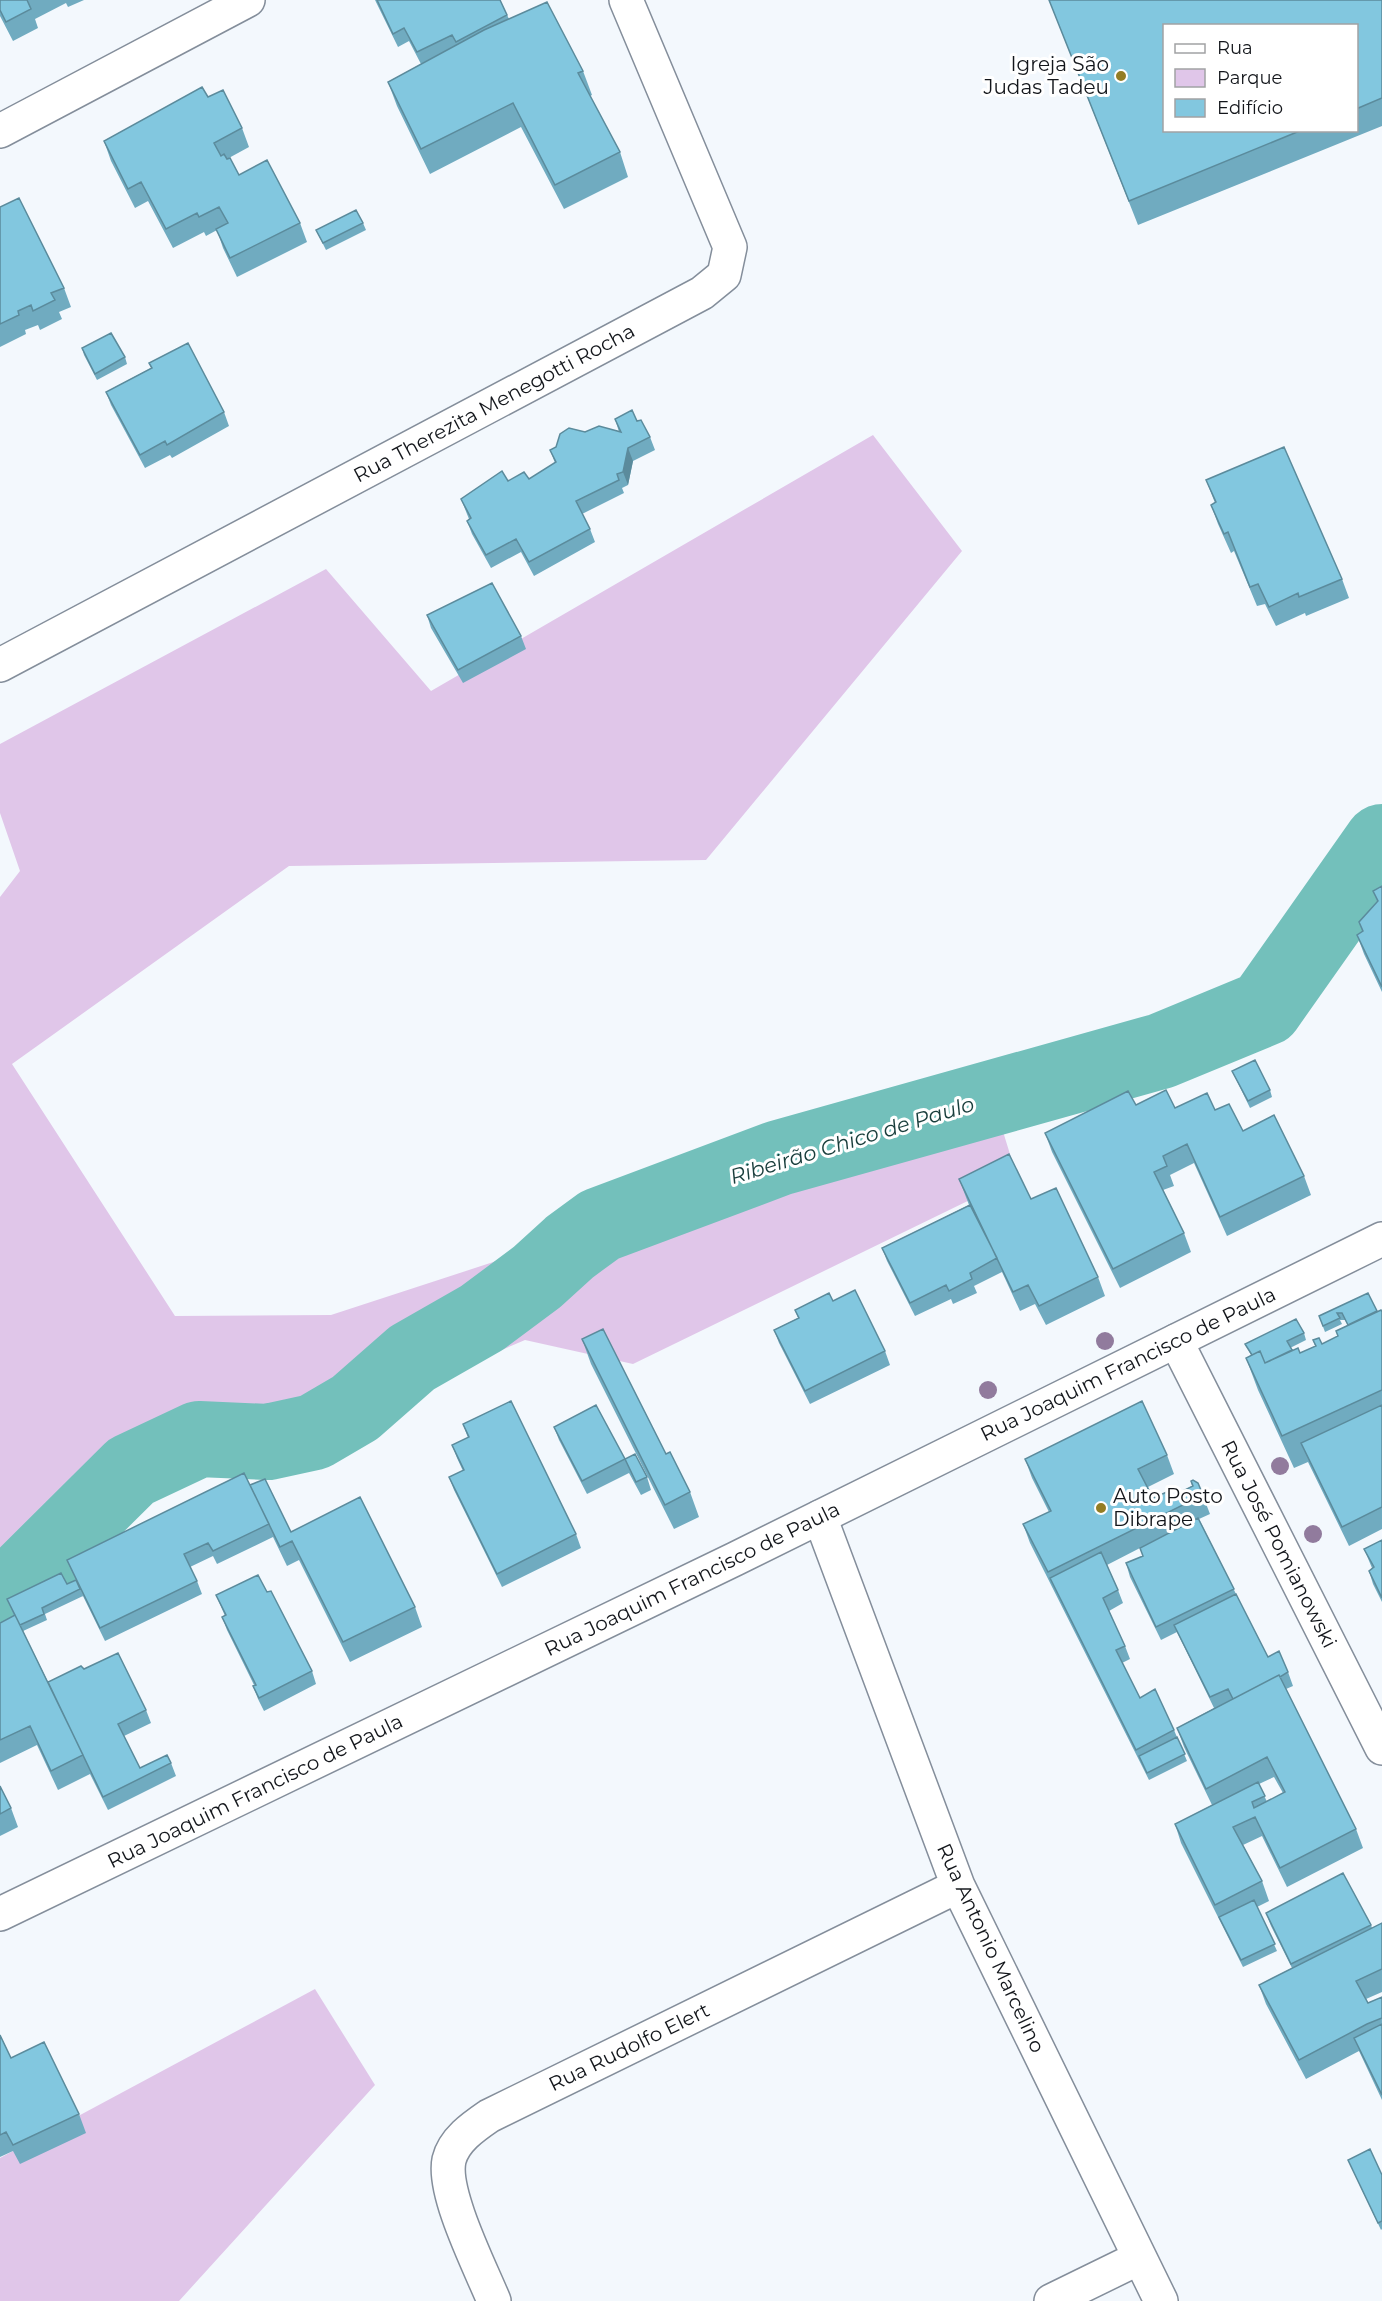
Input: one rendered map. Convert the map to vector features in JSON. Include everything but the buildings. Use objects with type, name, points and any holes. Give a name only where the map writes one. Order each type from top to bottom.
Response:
[{"type":"street","points":[[0,131],[248,0]]},
{"type":"street","name":"Rua Therezita Menegotti Rocha","points":[[0,665],[702,293],[724,275],[730,247],[626,0]]},
{"type":"street","name":"Rua Joaquim Francisco de Paula","points":[[0,1914],[820,1517],[1382,1239]]},
{"type":"street","name":"Rua José Pomianowski","points":[[1176,1341],[1382,1748]]},
{"type":"street","name":"Rua Antonio Marcelino","points":[[820,1517],[958,1886],[1161,2301]]},
{"type":"street","name":"Rua Rudolfo Elert","points":[[494,2301],[452,2195],[449,2160],[464,2133],[489,2116],[958,1886]]},
{"type":"street","points":[[1051,2301],[1139,2258]]},
{"type":"green space","points":[[873,435],[962,551],[706,860],[289,866],[12,1064],[175,1316],[331,1315],[993,1099],[1017,1177],[633,1364],[525,1340],[188,1484],[0,1575],[0,897],[20,871],[0,813],[0,744],[326,569],[431,691]]},
{"type":"green space","points":[[315,1989],[375,2085],[179,2301],[0,2301],[0,2158]]},
{"type":"waterway","name":"Ribeirão Chico de Paulo","points":[[0,1601],[131,1471],[199,1439],[268,1442],[314,1432],[355,1408],[412,1358],[482,1318],[537,1277],[570,1247],[600,1225],[779,1158],[1161,1051],[1265,1008],[1382,842]]},
{"type":"place","name":"Igreja São Judas Tadeu","points":[[1121,76]]},
{"type":"place","name":"Auto Posto Dibrape","points":[[1101,1508]]}]
